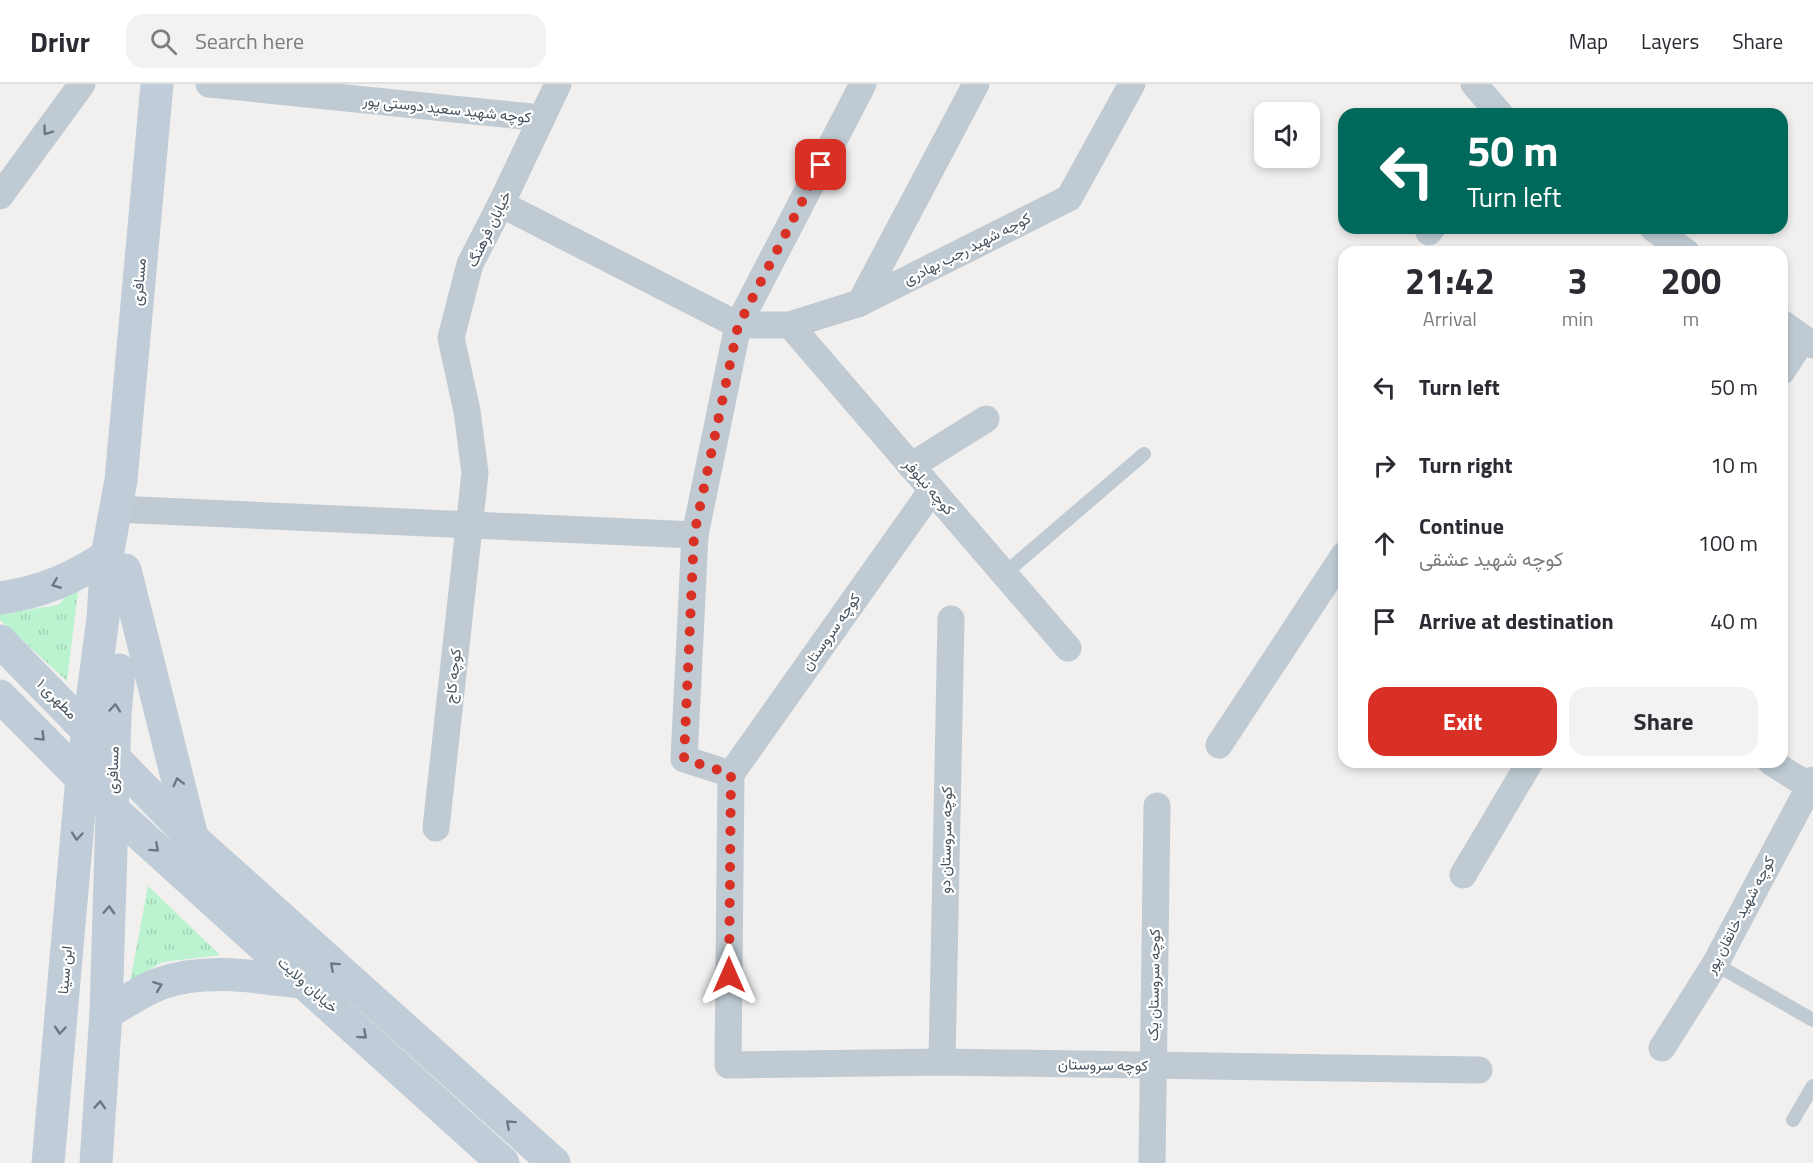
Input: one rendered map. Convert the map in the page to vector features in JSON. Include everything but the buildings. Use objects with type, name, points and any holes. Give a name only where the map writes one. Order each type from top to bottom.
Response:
[{"type":"main road","name":"مسافری","points":[[82,777],[103,618],[116,563],[157,84]]},
{"type":"main road","name":"مسافری","points":[[112,809],[115,715],[125,598],[116,563]]},
{"type":"main road","points":[[0,598],[51,587],[80,573],[116,563],[193,839],[554,1163]]},
{"type":"main road","name":"مطهری ۱","points":[[0,641],[193,839]]},
{"type":"main road","points":[[0,696],[112,809],[106,1013],[96,1163]]},
{"type":"main road","name":"ابن سینا","points":[[48,1163],[82,777]]},
{"type":"main road","name":"خیابان ولایت","points":[[112,809],[503,1163]]},
{"type":"main road","points":[[106,1013],[159,984],[194,977],[233,974],[306,983]]},
{"type":"street","points":[[0,195],[82,84]]},
{"type":"street","name":"کوچه شهید سعید دوستی پور","points":[[209,84],[542,118]]},
{"type":"street","name":"خیابان فرهنگ","points":[[470,524],[475,473],[467,411],[451,338],[470,264],[558,84]]},
{"type":"street","points":[[731,774],[684,759],[694,535],[738,326],[863,84]]},
{"type":"street","points":[[860,303],[976,84]]},
{"type":"street","name":"کوچه شهید رجب بهادری","points":[[738,326],[790,325],[860,303],[1069,198],[1132,84]]},
{"type":"street","points":[[1474,84],[1495,108]]},
{"type":"street","points":[[501,204],[738,326]]},
{"type":"street","points":[[1661,234],[1678,246]]},
{"type":"street","name":"کوچه نیلوفر","points":[[790,325],[1068,648]]},
{"type":"street","points":[[1788,359],[1799,336]]},
{"type":"street","points":[[911,466],[986,419]]},
{"type":"street","name":"کوچه سروستان","points":[[932,490],[731,774],[728,1065],[942,1062],[1479,1070]]},
{"type":"street","points":[[120,499],[470,524],[694,535]]},
{"type":"street","name":"کوچه کاج","points":[[436,828],[470,524]]},
{"type":"street","points":[[1219,745],[1338,564]]},
{"type":"street","name":"کوچه سروستان دو","points":[[942,1062],[951,619]]},
{"type":"street","points":[[1463,876],[1526,768]]},
{"type":"street","points":[[1782,768],[1811,783]]},
{"type":"street","name":"کوچه شهید خانقان پور","points":[[1662,1048],[1715,964],[1811,783]]},
{"type":"street","name":"کوچه سروستان یک","points":[[1152,1163],[1157,806]]},
{"type":"lane","points":[[1004,574],[1144,454]]},
{"type":"lane","points":[[1715,964],[1813,1020]]},
{"type":"lane","points":[[1793,1120],[1813,1086]]},
{"type":"green space","points":[[79,583],[67,681],[0,620],[0,614],[58,605]]},
{"type":"green space","points":[[148,886],[220,955],[162,962],[130,982]]},
{"type":"route","points":[[729,975],[731,774],[684,759],[694,535],[738,326],[821,165]]}]
